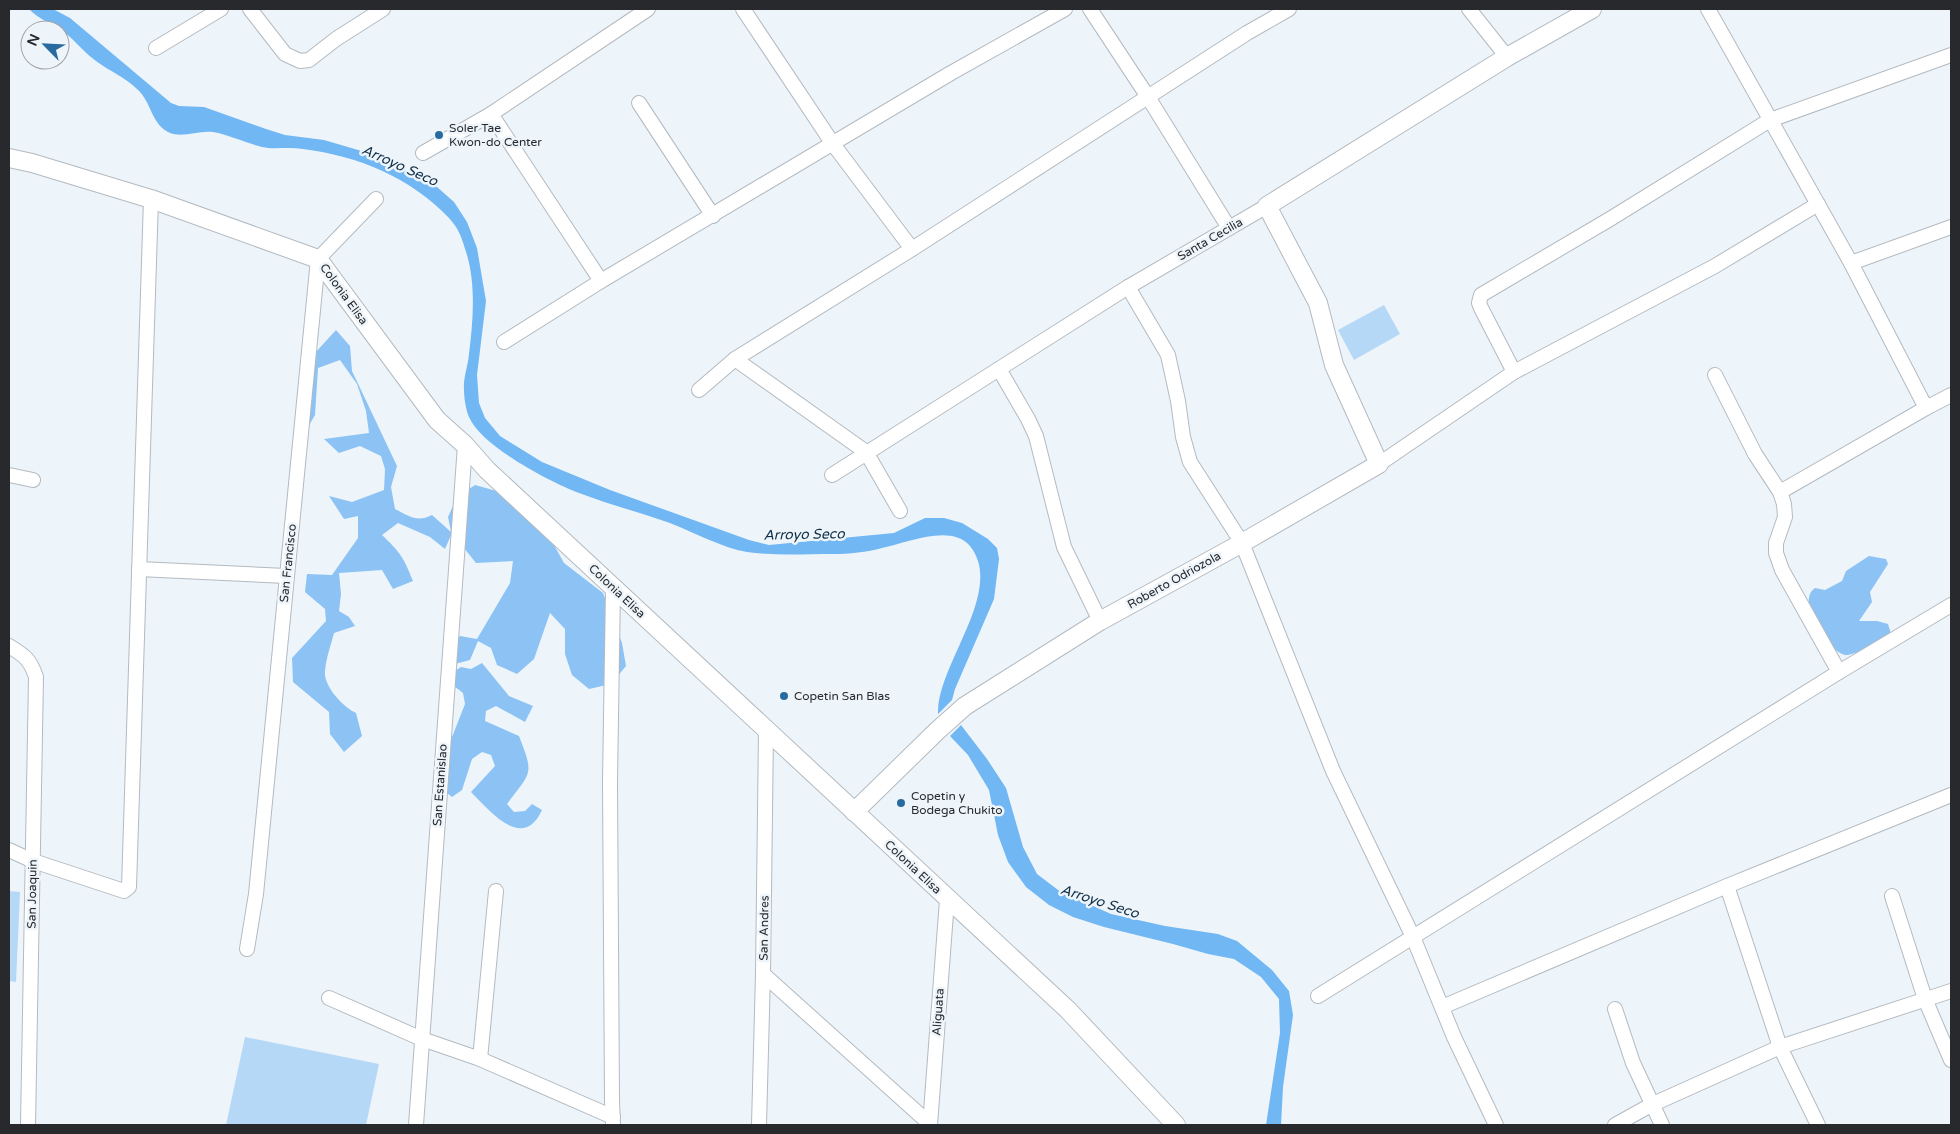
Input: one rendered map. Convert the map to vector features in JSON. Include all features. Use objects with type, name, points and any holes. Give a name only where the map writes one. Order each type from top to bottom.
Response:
[{"type":"street","points":[[156,48],[221,9]]},
{"type":"street","points":[[250,9],[285,54],[300,61],[309,60],[336,39],[383,9]]},
{"type":"street","points":[[423,153],[491,114],[648,9]]},
{"type":"street","points":[[743,9],[832,144],[912,249]]},
{"type":"street","points":[[504,342],[951,73],[1065,9]]},
{"type":"street","points":[[1090,9],[1148,97],[1229,228]]},
{"type":"street","points":[[699,390],[735,359],[912,249],[1247,33],[1289,9]]},
{"type":"street","points":[[1469,9],[1507,57]]},
{"type":"street","name":"Santa Cecilia","points":[[832,475],[1128,287],[1267,206],[1507,57],[1592,9]]},
{"type":"street","points":[[1708,9],[1851,263],[1926,408]]},
{"type":"street","points":[[1514,372],[1481,308],[1479,299],[1481,295],[1610,219],[1770,120],[1951,55]]},
{"type":"street","points":[[638,103],[712,216]]},
{"type":"street","points":[[491,114],[601,282]]},
{"type":"street","name":"Colonia Elisa","points":[[9,158],[32,163],[151,199],[318,259],[437,420],[487,470],[613,588],[947,900],[1068,1010],[1176,1125]]},
{"type":"street","points":[[9,850],[33,861],[124,891],[130,887],[151,199]]},
{"type":"street","points":[[318,259],[376,199]]},
{"type":"street","name":"Roberto Odriozola","points":[[854,812],[965,706],[1100,621],[1242,544],[1379,464],[1514,372],[1715,266],[1818,204]]},
{"type":"street","points":[[1267,206],[1318,303],[1334,365],[1379,464]]},
{"type":"street","points":[[1851,263],[1951,227]]},
{"type":"street","name":"San Francisco","points":[[247,949],[256,894],[318,259]]},
{"type":"street","points":[[1128,287],[1168,355],[1172,368],[1183,438],[1190,462],[1242,544],[1334,771],[1413,937],[1496,1125]]},
{"type":"street","points":[[735,359],[866,452],[900,511]]},
{"type":"street","points":[[999,369],[1028,419],[1038,443],[1064,547],[1100,621]]},
{"type":"street","points":[[1715,375],[1755,454],[1780,492],[1784,504],[1785,517],[1778,534],[1776,553],[1782,570],[1840,672]]},
{"type":"street","points":[[1780,492],[1951,395]]},
{"type":"street","name":"San Estanislao","points":[[416,1125],[465,446]]},
{"type":"street","points":[[9,475],[33,480]]},
{"type":"street","points":[[139,569],[286,576]]},
{"type":"street","points":[[329,998],[422,1039],[480,1059],[613,1121],[610,810],[613,588]]},
{"type":"street","points":[[1318,996],[1951,605]]},
{"type":"street","name":"San Joaquin","points":[[9,646],[25,656],[31,664],[36,677],[28,1125]]},
{"type":"street","name":"San Andres","points":[[759,1125],[766,730]]},
{"type":"street","points":[[1442,1006],[1727,886],[1951,795]]},
{"type":"street","points":[[1727,886],[1780,1048],[1818,1125]]},
{"type":"street","points":[[480,1059],[496,891]]},
{"type":"street","points":[[1892,896],[1925,1000],[1951,1060]]},
{"type":"street","name":"Aliguata","points":[[930,1125],[947,900]]},
{"type":"street","points":[[763,974],[930,1125]]},
{"type":"street","points":[[1615,1125],[1651,1105],[1780,1048],[1951,991]]},
{"type":"street","points":[[1615,1009],[1633,1062],[1651,1105],[1662,1125]]},
{"type":"shaded area","points":[[29,9],[53,9],[70,18],[171,103],[179,106],[204,107],[285,135],[324,140],[365,152],[406,170],[437,187],[454,202],[467,222],[477,248],[486,301],[477,375],[479,403],[485,418],[500,436],[542,462],[610,490],[749,540],[769,545],[894,533],[925,518],[944,518],[962,523],[988,539],[997,548],[999,559],[994,599],[952,700],[938,714],[940,695],[947,673],[967,628],[980,584],[979,564],[970,546],[962,539],[952,536],[928,536],[864,552],[845,554],[747,552],[717,543],[667,522],[579,493],[535,472],[487,440],[469,417],[464,386],[472,317],[472,279],[464,244],[458,231],[453,222],[434,204],[400,180],[363,163],[344,157],[299,148],[268,148],[213,132],[180,135],[170,133],[159,125],[142,94],[96,61],[70,38],[70,20],[44,20]]},
{"type":"shaded area","points":[[1384,305],[1400,334],[1354,360],[1338,330]]},
{"type":"shaded area","points":[[336,330],[350,346],[352,371],[397,466],[391,487],[395,509],[417,518],[432,515],[451,532],[448,517],[457,497],[475,485],[529,500],[564,563],[603,593],[622,643],[626,666],[611,684],[589,689],[572,675],[565,654],[565,629],[550,613],[534,659],[517,674],[497,665],[491,648],[478,641],[470,660],[451,665],[445,652],[460,636],[477,639],[510,583],[513,561],[476,563],[452,533],[445,549],[430,537],[398,523],[382,535],[401,556],[413,581],[393,589],[382,570],[339,573],[341,594],[339,611],[349,617],[355,626],[334,633],[326,661],[325,677],[335,696],[356,713],[362,736],[344,752],[330,734],[329,712],[293,682],[292,658],[326,621],[325,609],[305,592],[307,574],[332,575],[358,538],[358,516],[344,519],[329,496],[352,502],[384,490],[385,469],[381,456],[360,446],[339,453],[324,439],[369,433],[366,411],[357,384],[340,360],[318,368],[315,415],[304,434],[298,387],[305,364]]},
{"type":"shaded area","points":[[1869,556],[1886,559],[1888,564],[1870,592],[1872,602],[1859,621],[1877,621],[1888,624],[1891,634],[1859,652],[1848,655],[1841,653],[1833,647],[1817,628],[1809,605],[1810,595],[1815,588],[1825,590],[1842,581],[1846,571]]},
{"type":"shaded area","points":[[482,663],[509,696],[533,706],[525,722],[496,706],[486,711],[485,721],[519,736],[527,758],[528,772],[522,785],[507,804],[514,812],[525,811],[532,804],[542,810],[534,822],[526,828],[516,828],[506,824],[487,809],[471,792],[495,766],[491,755],[482,752],[472,759],[462,790],[452,797],[447,793],[443,760],[465,704],[463,693],[454,686],[450,674],[461,667],[471,669]]},
{"type":"shaded area","points":[[961,725],[1006,788],[1023,847],[1037,874],[1058,890],[1111,914],[1165,926],[1218,934],[1237,941],[1272,970],[1289,991],[1293,1015],[1283,1087],[1281,1125],[1266,1125],[1280,1033],[1279,999],[1261,977],[1234,959],[1104,927],[1073,917],[1049,905],[1026,887],[1008,862],[998,835],[989,790],[968,755],[950,736]]},
{"type":"shaded area","points":[[9,891],[20,892],[16,982],[9,981]]},
{"type":"shaded area","points":[[245,1037],[379,1064],[366,1125],[226,1125]]},
{"type":"place","name":"Soler Tae Kwon-do Center","points":[[439,135]]},
{"type":"place","name":"Copetin San Blas","points":[[784,696]]},
{"type":"place","name":"Copetin y Bodega Chukito","points":[[901,803]]},
{"type":"water label","name":"Arroyo Seco","points":[[400,165]]},
{"type":"water label","name":"Arroyo Seco","points":[[804,534]]},
{"type":"water label","name":"Arroyo Seco","points":[[1100,901]]}]
